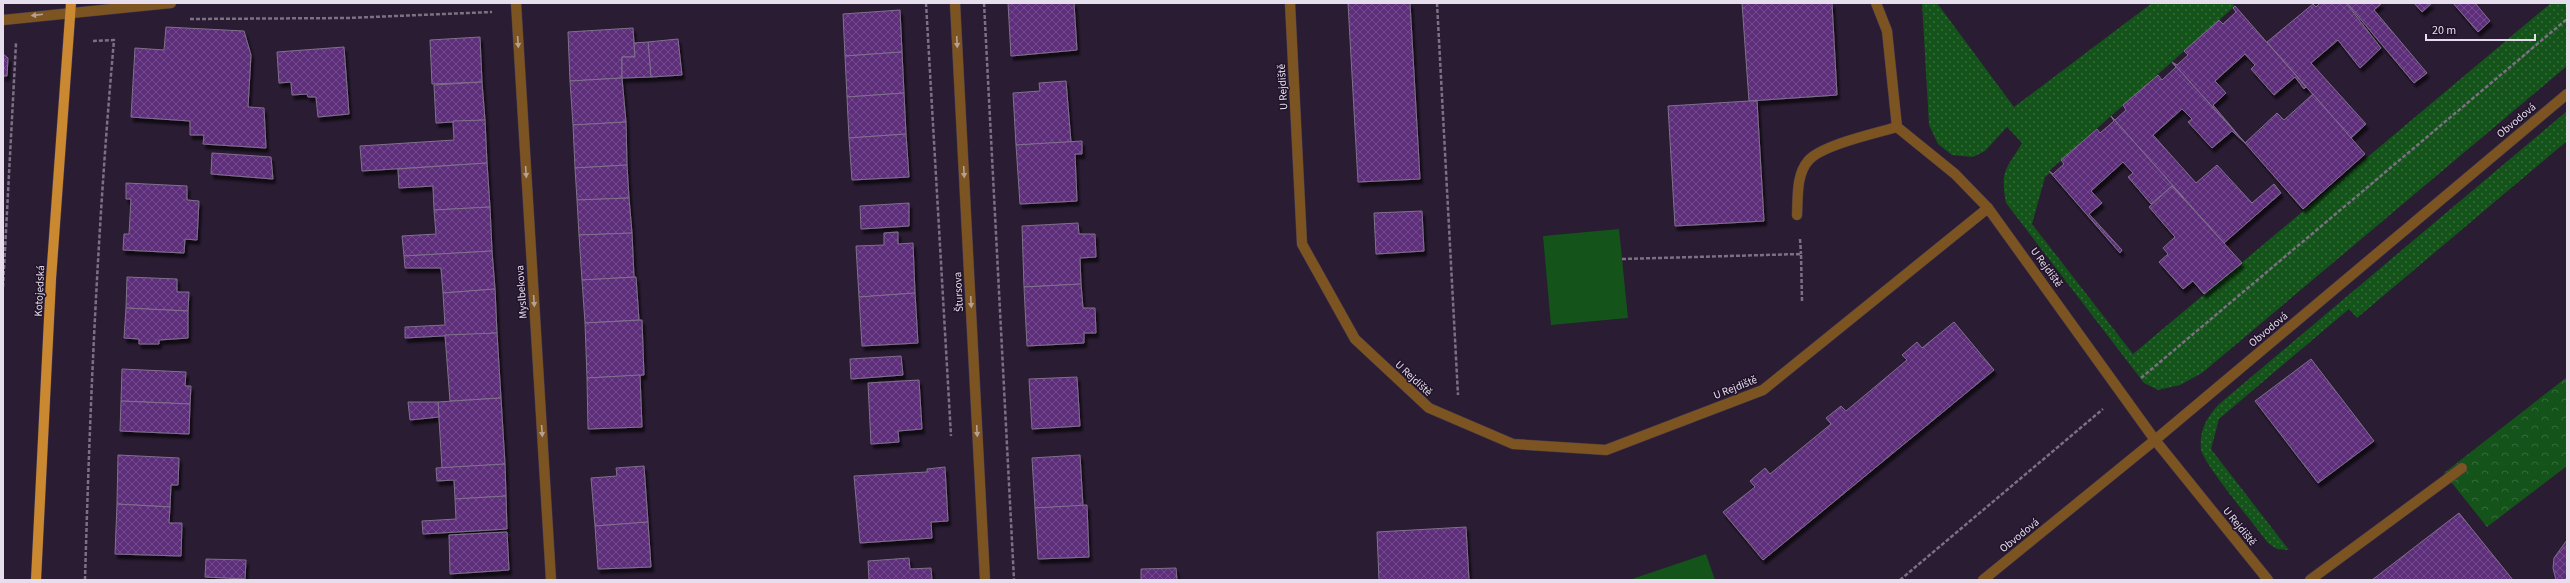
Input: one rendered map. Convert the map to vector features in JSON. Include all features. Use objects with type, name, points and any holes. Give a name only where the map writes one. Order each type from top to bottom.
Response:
[{"type":"main road","name":"Kotojedská","points":[[36,580],[51,279],[71,7]]},
{"type":"street","points":[[3,20],[71,7],[171,3]]},
{"type":"street","name":"Štursova","points":[[955,3],[985,580]]},
{"type":"street","name":"U Rejdiště","points":[[1290,3],[1302,244],[1355,339],[1429,408],[1513,444],[1606,450],[1763,390],[1988,208],[2155,440],[2268,580]]},
{"type":"street","points":[[1876,3],[1887,32],[1897,127],[1955,174],[1988,208]]},
{"type":"street","name":"Myslbekova","points":[[516,7],[551,580]]},
{"type":"street","name":"Obvodová","points":[[1983,580],[2155,440],[2567,94]]},
{"type":"street","points":[[1797,215],[1802,173],[1808,160],[1828,148],[1897,127]]},
{"type":"street","points":[[2310,580],[2462,468]]},
{"type":"path","points":[[926,3],[951,438]]},
{"type":"path","points":[[984,3],[1014,580]]},
{"type":"path","points":[[1437,3],[1459,421]]},
{"type":"path","points":[[184,19],[348,18],[516,7]]},
{"type":"path","points":[[1900,580],[2567,19]]},
{"type":"path","points":[[68,42],[114,40],[106,136],[90,411],[85,580]]},
{"type":"path","points":[[10,43],[24,43]]},
{"type":"path","points":[[3,287],[16,43]]},
{"type":"path","points":[[1622,259],[1801,254],[1802,301]]},
{"type":"green space","points":[[1922,3],[1937,3],[2014,107],[2152,3],[2232,3],[2235,6],[2049,171],[2050,173],[2045,177],[2032,224],[2133,354],[2551,3],[2567,3],[2567,66],[2202,373],[2180,385],[2158,390],[2144,383],[2006,203],[2004,177],[2008,165],[2022,143],[2007,127],[1985,151],[1973,157],[1952,155],[1938,144],[1929,125]]},
{"type":"green space","points":[[2567,111],[2567,141],[2357,318],[2349,309],[2219,419],[2211,449],[2289,550],[2277,549],[2268,543],[2210,467],[2204,456],[2201,449],[2201,436],[2210,415],[2218,405]]},
{"type":"green space","points":[[1619,229],[1628,318],[1551,325],[1543,236]]},
{"type":"green space","points":[[2567,377],[2567,466],[2487,527],[2444,473]]},
{"type":"green space","points":[[1706,554],[1715,580],[1629,580]]},
{"type":"building","points":[[1008,3],[1074,3],[1077,50],[1011,56]]},
{"type":"building","points":[[1348,3],[1410,3],[1420,179],[1358,182]]},
{"type":"building","points":[[1742,3],[1832,3],[1837,95],[1749,101]]},
{"type":"building","points":[[2320,3],[2346,3],[2381,48],[2360,68],[2338,40],[2311,63],[2366,124],[2351,138],[2267,42],[2313,4],[2316,7]]},
{"type":"building","points":[[2347,3],[2382,3],[2374,10],[2427,73],[2414,83]]},
{"type":"building","points":[[2414,3],[2432,3],[2422,12]]},
{"type":"building","points":[[2453,3],[2475,3],[2490,21],[2478,32]]},
{"type":"building","points":[[2235,6],[2306,87],[2304,89],[2295,77],[2274,95],[2251,69],[2255,65],[2245,54],[2215,81],[2226,93],[2213,105],[2245,143],[2172,62],[2177,65],[2188,55],[2184,51],[2219,20],[2223,24],[2236,12],[2233,8]]},
{"type":"building","points":[[900,10],[902,52],[845,56],[843,14]]},
{"type":"building","points":[[166,27],[244,31],[251,55],[248,107],[264,108],[266,148],[203,144],[204,135],[190,135],[190,121],[131,117],[135,48],[164,50]]},
{"type":"building","points":[[633,28],[635,57],[622,57],[622,78],[570,81],[568,32]]},
{"type":"building","points":[[480,37],[482,82],[432,84],[430,40]]},
{"type":"building","points":[[678,39],[682,75],[651,77],[648,42]]},
{"type":"building","points":[[648,42],[651,77],[622,78],[622,57],[635,57],[634,43]]},
{"type":"building","points":[[344,47],[349,114],[318,117],[316,97],[308,97],[307,94],[292,95],[291,82],[279,83],[277,52]]},
{"type":"building","points":[[902,52],[904,93],[847,97],[845,56]]},
{"type":"building","points":[[3,54],[8,58],[7,76],[3,76]]},
{"type":"building","points":[[2172,62],[2245,143],[2232,131],[2212,148],[2188,122],[2192,119],[2182,109],[2153,135],[2196,183],[2217,165],[2252,203],[2274,184],[2281,193],[2224,243],[2111,116],[2115,120],[2126,110],[2123,105],[2158,75],[2162,80],[2176,67]]},
{"type":"building","points":[[622,78],[626,122],[573,125],[570,81]]},
{"type":"building","points":[[1066,81],[1071,142],[1016,145],[1013,93],[1040,91],[1039,83]]},
{"type":"building","points":[[482,82],[485,120],[436,123],[434,85]]},
{"type":"building","points":[[904,93],[906,134],[849,138],[847,97]]},
{"type":"building","points":[[2313,94],[2365,154],[2303,209],[2245,143],[2277,113],[2284,120]]},
{"type":"building","points":[[1757,101],[1764,221],[1675,226],[1668,106]]},
{"type":"building","points":[[2111,116],[2183,197],[2172,186],[2151,204],[2128,177],[2133,173],[2123,162],[2091,191],[2102,203],[2089,214],[2122,250],[2120,253],[2049,171],[2053,174],[2064,164],[2061,160],[2097,129],[2100,133],[2114,121]]},
{"type":"building","points":[[485,120],[487,163],[362,171],[360,146],[454,140],[453,121]]},
{"type":"building","points":[[626,122],[627,165],[575,168],[573,125]]},
{"type":"building","points":[[906,134],[909,177],[852,180],[849,138]]},
{"type":"building","points":[[1082,141],[1082,154],[1075,154],[1077,201],[1020,204],[1016,145]]},
{"type":"building","points":[[212,153],[271,157],[273,179],[211,174]]},
{"type":"building","points":[[487,163],[490,207],[434,210],[433,186],[399,188],[398,169]]},
{"type":"building","points":[[627,165],[629,198],[577,200],[575,168]]},
{"type":"building","points":[[126,183],[187,186],[187,200],[199,201],[197,240],[185,239],[184,253],[123,250],[124,234],[129,234],[131,199],[126,199]]},
{"type":"building","points":[[2172,186],[2242,263],[2204,294],[2193,281],[2183,289],[2159,262],[2168,254],[2163,248],[2175,237],[2149,207]]},
{"type":"building","points":[[629,198],[632,233],[579,235],[577,200]]},
{"type":"building","points":[[909,203],[909,226],[861,229],[860,206]]},
{"type":"building","points":[[490,207],[492,251],[404,256],[402,236],[436,234],[434,210]]},
{"type":"building","points":[[1422,211],[1424,251],[1376,254],[1374,213]]},
{"type":"building","points":[[1078,223],[1079,234],[1095,234],[1096,257],[1080,258],[1081,284],[1024,287],[1022,226]]},
{"type":"building","points":[[898,232],[898,244],[913,243],[915,293],[859,297],[856,246],[884,245],[884,233]]},
{"type":"building","points":[[632,233],[634,277],[582,280],[579,235]]},
{"type":"building","points":[[492,251],[495,289],[443,293],[441,268],[405,268],[404,256]]},
{"type":"building","points":[[127,277],[177,279],[177,292],[189,292],[188,311],[126,308]]},
{"type":"building","points":[[636,277],[639,320],[585,323],[582,280]]},
{"type":"building","points":[[1081,284],[1083,308],[1095,308],[1096,333],[1084,333],[1084,343],[1027,346],[1024,287]]},
{"type":"building","points":[[495,289],[497,333],[405,338],[405,327],[445,325],[443,293]]},
{"type":"building","points":[[915,293],[918,343],[862,346],[859,297]]},
{"type":"building","points":[[126,308],[188,311],[188,338],[159,340],[159,344],[139,344],[139,339],[124,338]]},
{"type":"building","points":[[642,320],[644,375],[587,378],[585,323]]},
{"type":"building","points":[[1954,322],[1994,370],[1763,560],[1723,512],[1755,487],[1750,481],[1765,468],[1770,474],[1831,424],[1826,418],[1841,406],[1846,411],[1907,360],[1902,355],[1917,342],[1922,348]]},
{"type":"building","points":[[497,333],[501,398],[450,401],[445,335]]},
{"type":"building","points":[[901,356],[903,375],[851,379],[850,359]]},
{"type":"building","points":[[2311,359],[2374,441],[2318,483],[2255,401]]},
{"type":"building","points":[[122,369],[186,372],[185,386],[191,386],[190,404],[121,401]]},
{"type":"building","points":[[640,375],[642,427],[588,429],[587,378]]},
{"type":"building","points":[[1077,377],[1080,426],[1032,429],[1029,379]]},
{"type":"building","points":[[919,380],[922,429],[898,431],[899,442],[871,444],[868,383]]},
{"type":"building","points":[[501,398],[505,464],[442,468],[438,402]]},
{"type":"building","points":[[121,401],[190,404],[189,434],[120,431]]},
{"type":"building","points":[[408,402],[438,402],[439,417],[410,420]]},
{"type":"building","points":[[118,455],[179,458],[178,485],[171,485],[170,507],[117,504]]},
{"type":"building","points":[[1080,455],[1083,506],[1035,508],[1032,458]]},
{"type":"building","points":[[505,464],[506,496],[455,499],[454,480],[437,481],[436,468]]},
{"type":"building","points":[[644,466],[648,522],[595,526],[591,478],[617,476],[616,468]]},
{"type":"building","points":[[945,467],[948,521],[931,522],[932,538],[860,543],[854,476],[927,472],[927,469]]},
{"type":"building","points":[[506,496],[507,529],[423,534],[422,521],[456,519],[455,499]]},
{"type":"building","points":[[117,504],[170,507],[169,523],[182,523],[181,556],[115,554]]},
{"type":"building","points":[[1087,505],[1089,557],[1038,559],[1035,508]]},
{"type":"building","points":[[2459,513],[2513,580],[2372,580]]},
{"type":"building","points":[[648,522],[651,567],[598,569],[595,526]]},
{"type":"building","points":[[1466,527],[1469,580],[1379,580],[1377,532]]},
{"type":"building","points":[[507,532],[509,570],[450,574],[449,535]]},
{"type":"building","points":[[2567,540],[2567,580],[2556,580],[2553,568],[2554,558]]},
{"type":"building","points":[[909,558],[910,569],[931,568],[932,580],[869,580],[868,561]]},
{"type":"building","points":[[206,559],[246,560],[245,579],[205,577]]},
{"type":"building","points":[[1176,568],[1177,580],[1141,580],[1141,569]]}]
